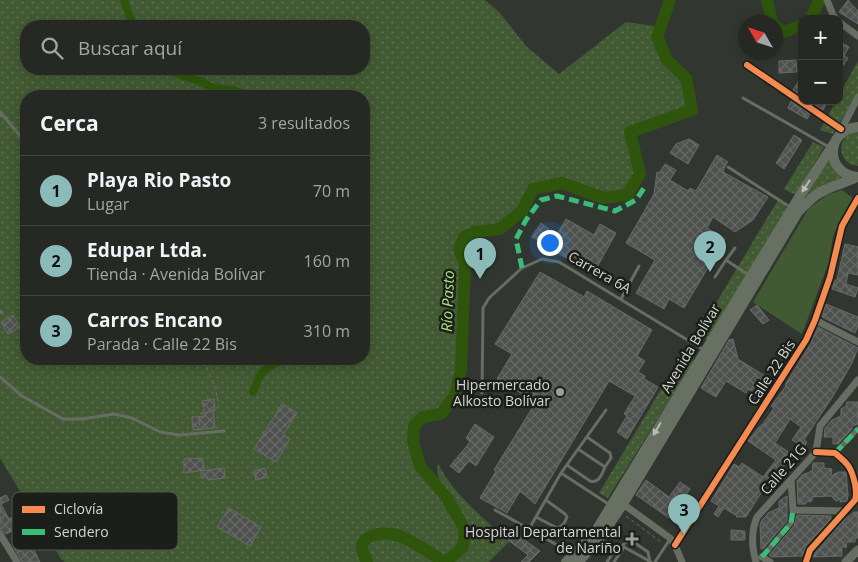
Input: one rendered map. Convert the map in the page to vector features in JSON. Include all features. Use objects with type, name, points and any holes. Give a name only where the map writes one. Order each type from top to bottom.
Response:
[{"type":"main road","points":[[857,177],[848,175],[840,170],[832,154],[836,140],[849,128],[858,127]]},
{"type":"main road","name":"Avenida Bolívar","points":[[566,562],[594,534],[705,350],[836,140]]},
{"type":"main road","name":"Avenida Bolívar","points":[[578,562],[597,542],[623,509],[798,212],[811,198],[822,191],[847,183],[857,177]]},
{"type":"street","points":[[827,0],[833,15]]},
{"type":"street","points":[[843,25],[858,36]]},
{"type":"street","points":[[747,65],[836,140]]},
{"type":"street","name":"Avenida Bolívar","points":[[836,140],[858,96]]},
{"type":"street","name":"Calle 22 Bis","points":[[675,545],[806,340],[830,277],[842,226],[858,198]]},
{"type":"street","points":[[815,320],[858,342]]},
{"type":"street","name":"Calle 21G","points":[[759,559],[753,547],[754,524],[757,517],[816,452],[820,426],[858,380]]},
{"type":"street","points":[[834,453],[858,429]]},
{"type":"street","points":[[806,562],[810,550],[856,499],[855,473],[834,453],[816,452]]},
{"type":"street","points":[[770,562],[759,559],[791,523],[793,510],[791,480]]},
{"type":"street","points":[[623,509],[668,542],[675,545],[682,562]]},
{"type":"street","points":[[793,510],[845,511]]},
{"type":"street","points":[[0,534],[17,562]]},
{"type":"street","points":[[846,562],[858,550]]},
{"type":"lane","points":[[742,98],[836,140]]},
{"type":"lane","points":[[1,114],[20,136]]},
{"type":"lane","points":[[728,166],[792,209]]},
{"type":"lane","points":[[715,277],[735,248]]},
{"type":"lane","name":"Carrera 6A","points":[[482,393],[483,308],[493,292],[522,268],[542,259],[559,262],[705,350]]},
{"type":"lane","points":[[726,260],[750,277]]},
{"type":"lane","points":[[621,299],[639,266]]},
{"type":"lane","points":[[0,377],[22,396],[63,419],[82,419],[114,414],[132,418],[160,432],[179,435],[224,431]]},
{"type":"lane","points":[[529,528],[561,473],[606,410]]},
{"type":"lane","points":[[567,465],[594,482],[601,476],[611,458],[610,453],[587,436]]},
{"type":"lane","points":[[578,450],[605,467]]},
{"type":"lane","points":[[561,473],[611,505]]},
{"type":"lane","points":[[536,517],[557,528],[560,528],[565,523],[567,517],[565,514],[546,500]]},
{"type":"lane","points":[[495,510],[557,545]]},
{"type":"lane","points":[[614,562],[627,541],[632,541],[648,552],[652,562]]},
{"type":"lane","points":[[652,562],[668,542]]},
{"type":"lane","points":[[607,562],[617,547],[623,546],[652,562]]},
{"type":"path","points":[[200,433],[198,416],[202,412],[217,410],[219,406],[218,397],[204,365]]},
{"type":"path","points":[[623,509],[668,542]]},
{"type":"green space","points":[[0,0],[485,0],[499,12],[527,47],[559,74],[626,22],[654,26],[667,60],[686,78],[692,110],[630,132],[640,174],[627,195],[599,196],[562,183],[533,189],[522,211],[500,229],[474,232],[464,237],[459,249],[465,263],[461,370],[455,395],[440,411],[423,413],[412,425],[408,440],[413,464],[445,499],[462,533],[460,547],[445,561],[407,539],[387,533],[376,533],[364,535],[359,548],[366,562],[65,562],[56,550],[178,550],[178,492],[21,492],[0,458]]},
{"type":"green space","points":[[858,61],[858,93],[833,134],[820,130],[834,105],[843,105],[843,88]]},
{"type":"green space","points":[[858,131],[858,166],[846,160],[841,148],[846,136]]},
{"type":"green space","points":[[813,142],[824,147],[796,195],[784,189]]},
{"type":"green space","points":[[831,158],[835,170],[843,177],[806,197],[806,194]]},
{"type":"green space","points":[[842,190],[853,198],[833,236],[829,262],[802,334],[753,302],[809,208],[827,195]]},
{"type":"green space","points":[[778,200],[786,206],[786,212],[707,340],[698,333]]},
{"type":"green space","points":[[687,346],[692,350],[694,358],[691,366],[608,498],[599,493]]},
{"type":"green space","points":[[438,463],[460,495],[509,542],[489,562],[448,562],[465,547],[466,532],[461,516],[442,487],[437,471]]},
{"type":"green space","points":[[388,536],[404,540],[443,562],[369,562],[364,551],[365,543],[372,538]]},
{"type":"building","points":[[848,0],[858,11],[858,24],[839,12]]},
{"type":"building","points":[[843,43],[849,47],[844,56],[848,58],[843,66]]},
{"type":"building","points":[[796,60],[797,72],[779,73],[779,61]]},
{"type":"building","points":[[798,82],[798,93],[793,90]]},
{"type":"building","points":[[791,101],[810,114],[807,119],[788,108]]},
{"type":"building","points":[[816,105],[826,105],[823,110]]},
{"type":"building","points":[[794,135],[802,140],[784,169],[776,163]]},
{"type":"building","points":[[689,139],[699,145],[688,164],[670,153],[676,144]]},
{"type":"building","points":[[717,155],[728,162],[723,172],[768,197],[753,220],[735,232],[713,217],[707,228],[725,239],[684,308],[669,299],[664,309],[636,293],[655,260],[626,243],[654,194],[657,172],[659,173],[665,164],[676,170],[670,180],[688,191],[690,188],[696,191]]},
{"type":"building","points":[[566,219],[594,235],[600,224],[616,233],[596,269],[572,256],[570,260],[549,248]]},
{"type":"building","points":[[541,223],[549,229],[541,242],[532,237]]},
{"type":"building","points":[[845,244],[858,247],[858,275],[848,273],[846,284],[858,288],[855,297],[832,289],[835,280],[837,280]]},
{"type":"building","points":[[540,272],[584,297],[587,291],[652,330],[637,356],[645,361],[638,372],[645,376],[644,379],[658,387],[627,439],[617,432],[627,416],[624,414],[635,396],[609,381],[535,504],[520,491],[507,513],[480,498],[496,471],[494,470],[536,402],[497,379],[512,354],[495,344]]},
{"type":"building","points":[[826,304],[858,317],[858,326],[855,333],[822,317]]},
{"type":"building","points":[[757,305],[769,320],[763,324],[750,310]]},
{"type":"building","points":[[13,315],[20,327],[8,334],[1,322]]},
{"type":"building","points":[[818,327],[858,348],[852,363],[804,440],[807,442],[804,447],[792,440],[801,427],[790,419],[775,443],[795,456],[787,456],[787,462],[763,490],[746,517],[736,517],[724,508],[718,517],[714,514],[719,506],[711,501],[734,464],[739,467],[742,463],[763,477],[776,460],[748,441],[774,408],[771,406],[786,386]]},
{"type":"building","points":[[733,339],[738,359],[765,376],[755,393],[748,389],[746,393],[726,381],[716,397],[701,388],[729,340]]},
{"type":"building","points":[[214,399],[215,428],[193,430],[192,417],[205,416],[202,401]]},
{"type":"building","points":[[847,402],[858,402],[858,424],[852,426],[852,429],[838,444],[833,444],[833,437],[824,437],[825,428],[832,420],[841,416],[841,409],[846,406]]},
{"type":"building","points":[[282,404],[297,413],[283,435],[290,439],[276,462],[254,449]]},
{"type":"building","points":[[475,424],[494,437],[476,466],[469,461],[459,473],[450,466],[470,442],[466,438]]},
{"type":"building","points":[[203,458],[204,470],[184,473],[184,459]]},
{"type":"building","points":[[813,463],[824,463],[824,468],[832,469],[831,476],[838,472],[846,472],[847,501],[840,502],[840,499],[836,501],[831,496],[812,497],[812,501],[806,502],[806,504],[798,504],[797,481],[802,475],[812,471]]},
{"type":"building","points":[[224,468],[225,478],[208,480],[207,477],[201,478],[201,471]]},
{"type":"building","points":[[265,468],[267,477],[256,480],[254,471]]},
{"type":"building","points":[[646,480],[669,497],[680,482],[690,489],[669,518],[636,495]]},
{"type":"building","points":[[6,495],[9,500],[1,504],[9,519],[12,518],[12,531],[6,534],[0,529],[0,498]]},
{"type":"building","points":[[787,496],[787,521],[761,549],[760,525],[762,520],[768,513],[779,508],[779,501]]},
{"type":"building","points":[[229,508],[261,527],[250,546],[217,527]]},
{"type":"building","points":[[854,512],[858,512],[858,538],[855,538],[855,542],[847,542],[846,548],[842,546],[842,556],[813,557],[844,520]]},
{"type":"building","points":[[797,515],[831,516],[831,519],[806,546],[802,556],[772,557],[769,555],[794,526]]},
{"type":"building","points":[[731,530],[745,531],[745,540],[731,540]]},
{"type":"building","points":[[513,532],[540,551],[529,562],[521,562],[528,555],[508,540]]},
{"type":"building","points":[[15,550],[34,550],[40,562],[22,562]]},
{"type":"waterway","points":[[124,0],[131,20]]},
{"type":"waterway","name":"Río Pasto","points":[[367,562],[362,547],[367,538],[372,535],[397,535],[418,545],[443,561],[447,561],[463,547],[465,530],[447,498],[420,466],[413,441],[414,426],[423,417],[441,414],[455,395],[461,370],[465,263],[459,249],[464,237],[474,232],[500,229],[522,211],[533,189],[562,183],[603,198],[627,195],[640,174],[630,132],[692,110],[686,78],[667,60],[657,37],[670,0]]},
{"type":"waterway","name":"Río Pasto","points":[[767,0],[770,15]]},
{"type":"waterway","name":"Río Pasto","points":[[813,15],[818,0]]},
{"type":"waterway","name":"Río Pasto","points":[[783,31],[798,27]]},
{"type":"waterway","points":[[182,75],[214,88],[233,90]]},
{"type":"waterway","points":[[253,392],[261,374],[272,365]]},
{"type":"marked path","points":[[522,268],[516,239],[526,220],[541,200],[557,196],[615,211],[636,200],[644,188]]},
{"type":"marked path","points":[[835,453],[858,429]]},
{"type":"marked path","points":[[762,557],[791,523],[793,510]]},
{"type":"cycle path","points":[[747,65],[841,129]]},
{"type":"cycle path","points":[[675,545],[806,340],[830,277],[842,226],[858,198]]},
{"type":"cycle path","points":[[806,562],[810,550],[855,500],[856,496],[854,478],[846,463],[835,453],[816,452]]},
{"type":"place","name":"Edupar Ltda.","points":[[710,272]]},
{"type":"place","name":"Playa Rio Pasto","points":[[480,279]]},
{"type":"place","name":"Hipermercado Alkosto Bolívar","points":[[560,392]]},
{"type":"place","name":"Carros Encano","points":[[684,535]]},
{"type":"place","name":"Hospital Departamental de Nariño","points":[[632,539]]}]
